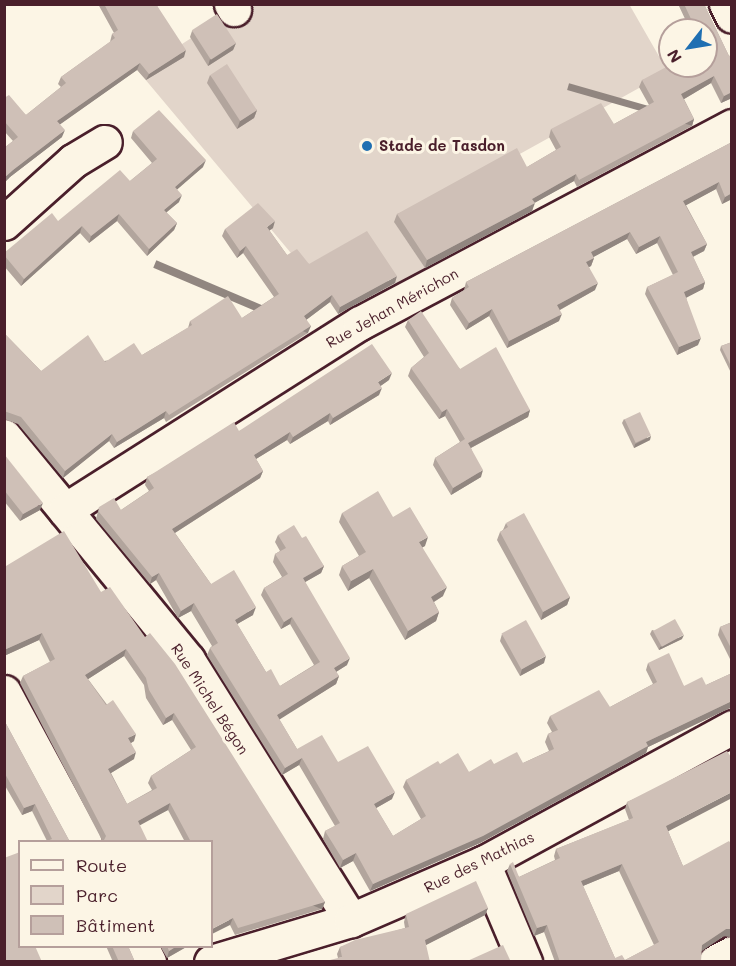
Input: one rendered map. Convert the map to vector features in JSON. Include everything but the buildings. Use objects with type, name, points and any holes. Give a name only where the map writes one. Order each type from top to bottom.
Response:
[{"type":"street","points":[[726,4],[732,16]]},
{"type":"street","name":"Rue Jehan Mérichon","points":[[65,510],[360,323],[732,126]]},
{"type":"street","points":[[4,223],[73,160],[105,142]]},
{"type":"street","name":"Rue Michel Bégon","points":[[4,436],[188,660],[351,920]]},
{"type":"street","points":[[4,692],[84,840]]},
{"type":"street","name":"Rue des Mathias","points":[[211,962],[351,920],[483,863],[732,727]]},
{"type":"street","points":[[483,863],[525,962]]},
{"type":"street","points":[[142,948],[149,962]]},
{"type":"street","points":[[715,962],[732,953]]},
{"type":"green space","name":"Stade de Tasdon","points":[[629,4],[658,55],[658,78],[395,223],[426,269],[397,287],[370,246],[306,271],[139,72],[242,5]]},
{"type":"place","name":"Stade de Tasdon","points":[[367,146]]}]
